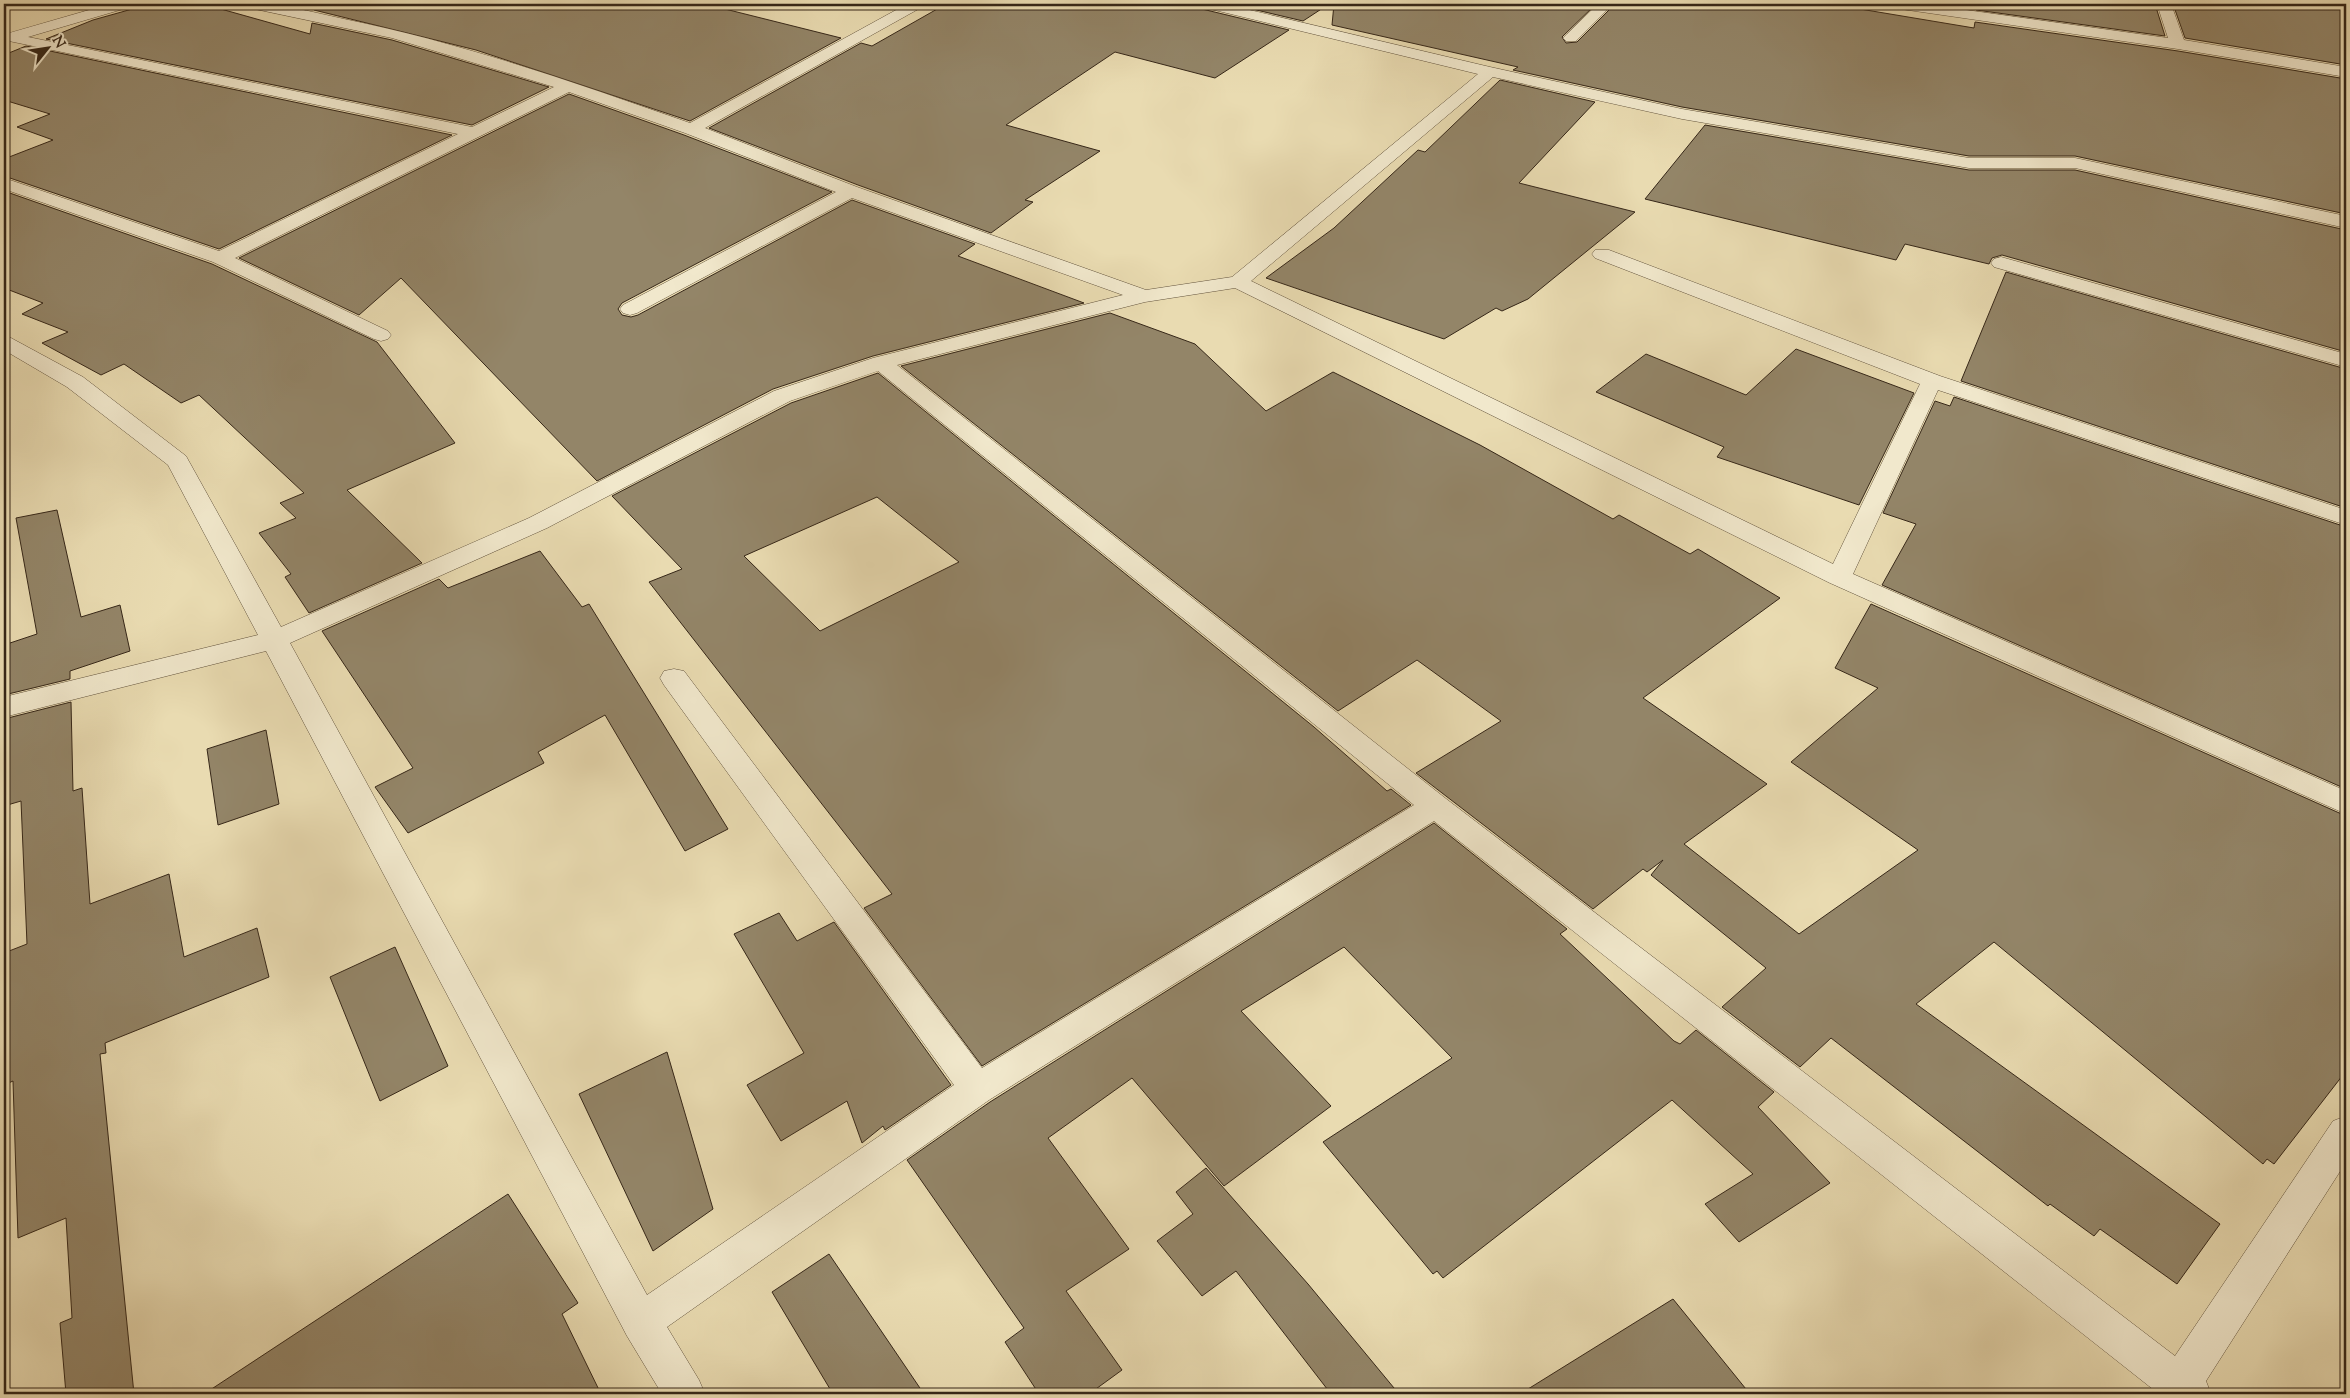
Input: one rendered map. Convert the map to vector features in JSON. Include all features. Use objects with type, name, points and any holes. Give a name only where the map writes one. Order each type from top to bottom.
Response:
[{"type":"street","points":[[7,37],[124,4]]},
{"type":"street","points":[[250,4],[395,34],[568,86],[691,129],[851,192],[1144,296]]},
{"type":"street","points":[[691,129],[917,4]]},
{"type":"street","points":[[1207,4],[1490,72],[1682,114],[1969,163],[2075,163],[2346,222]]},
{"type":"street","points":[[1571,38],[1606,4]]},
{"type":"street","points":[[1894,4],[2178,44],[2346,72]]},
{"type":"street","points":[[2164,4],[2178,44]]},
{"type":"street","points":[[7,37],[472,132]]},
{"type":"street","points":[[4,707],[274,640],[538,523],[782,396],[882,363],[1144,296],[1238,282],[1490,72]]},
{"type":"street","points":[[220,258],[568,86]]},
{"type":"street","points":[[4,183],[220,258],[381,335]]},
{"type":"street","points":[[630,309],[851,192]]},
{"type":"street","points":[[1602,254],[1932,381],[2346,518]]},
{"type":"street","points":[[2001,263],[2346,361]]},
{"type":"street","points":[[1238,282],[1839,577],[2346,803]]},
{"type":"street","points":[[4,342],[75,382],[178,461],[641,1322],[685,1394]]},
{"type":"street","points":[[882,363],[1435,806],[2185,1389],[2346,1132]]},
{"type":"street","points":[[1839,577],[1932,381]]},
{"type":"street","points":[[674,678],[977,1089]]},
{"type":"street","points":[[641,1322],[977,1089],[1435,806]]},
{"type":"building","points":[[150,4],[203,4],[310,34],[312,23],[392,40],[549,87],[472,125],[46,39],[93,20]]},
{"type":"building","points":[[314,4],[705,4],[841,38],[690,121],[476,50],[314,10]]},
{"type":"building","points":[[946,4],[1198,4],[1202,9],[1289,30],[1215,78],[1115,52],[1006,125],[1100,151],[1025,200],[1033,202],[991,233],[709,128],[861,43],[872,46]]},
{"type":"building","points":[[1231,4],[1329,4],[1303,21]]},
{"type":"building","points":[[1334,4],[1596,4],[1562,37],[1566,43],[1577,42],[1615,4],[1830,4],[1974,28],[1975,22],[2178,51],[2346,79],[2346,214],[2075,156],[1969,156],[1682,107],[1513,70],[1518,67],[1332,25]]},
{"type":"building","points":[[1977,4],[2155,4],[2165,36],[1976,10]]},
{"type":"building","points":[[2173,4],[2346,4],[2346,65],[2185,38]]},
{"type":"building","points":[[26,46],[452,135],[219,249],[4,176],[4,159],[53,140],[17,127],[50,114],[4,100],[4,55]]},
{"type":"building","points":[[1500,80],[1595,102],[1519,183],[1635,212],[1528,299],[1502,311],[1496,308],[1444,339],[1266,278],[1334,228],[1418,150],[1425,152]]},
{"type":"building","points":[[569,94],[684,135],[832,192],[622,303],[618,309],[622,315],[631,317],[638,315],[852,200],[975,244],[958,256],[1084,303],[873,356],[773,389],[597,481],[401,278],[359,315],[239,258]]},
{"type":"building","points":[[1705,125],[1969,170],[2075,170],[2346,230],[2346,352],[2002,255],[1992,258],[1989,264],[1905,244],[1896,260],[1645,199]]},
{"type":"building","points":[[4,191],[212,264],[377,342],[455,443],[347,490],[422,563],[309,613],[285,577],[291,574],[259,533],[296,518],[280,503],[304,493],[199,395],[181,403],[124,364],[101,375],[42,343],[68,332],[22,314],[43,303],[4,288]]},
{"type":"building","points":[[2006,272],[2346,369],[2346,508],[1961,381]]},
{"type":"building","points":[[1110,313],[1195,344],[1266,411],[1333,372],[1480,445],[1613,519],[1619,515],[1690,554],[1698,549],[1780,598],[1643,698],[1767,784],[1684,844],[1799,934],[1918,850],[1791,762],[1878,688],[1835,668],[1871,604],[2346,816],[2346,1071],[2274,1164],[2267,1159],[2263,1164],[1994,942],[1916,1004],[2220,1224],[2177,1284],[2100,1229],[2094,1236],[2050,1204],[2048,1206],[1831,1038],[1800,1067],[1722,1007],[1766,968],[1651,875],[1663,860],[1647,872],[1643,869],[1593,909],[1416,773],[1501,721],[1417,660],[1338,711],[901,366]]},
{"type":"building","points":[[1796,349],[1914,393],[1859,505],[1717,457],[1724,447],[1596,392],[1646,354],[1746,395]]},
{"type":"building","points":[[878,373],[1314,727],[1387,791],[1391,789],[1411,805],[982,1066],[864,908],[892,894],[649,582],[682,569],[612,496],[791,403]],"holes":[[[877,497],[959,562],[820,631],[744,556]]]},
{"type":"building","points":[[1954,397],[2346,527],[2346,789],[1882,585],[1916,524],[1883,513],[1935,401],[1950,406]]},
{"type":"building","points":[[57,510],[81,617],[120,605],[130,651],[70,671],[70,679],[4,695],[4,645],[37,634],[16,518]]},
{"type":"building","points":[[540,551],[582,607],[589,604],[728,829],[685,851],[605,715],[538,752],[544,763],[408,833],[375,787],[413,768],[322,631],[439,579],[448,588]]},
{"type":"building","points":[[71,702],[73,791],[82,788],[90,904],[169,874],[184,957],[257,928],[269,977],[105,1043],[106,1053],[100,1054],[134,1394],[66,1394],[60,1323],[72,1318],[66,1218],[18,1238],[13,1081],[4,1085],[4,953],[27,944],[21,801],[4,806],[4,719]]},
{"type":"building","points":[[266,730],[279,804],[218,825],[207,749]]},
{"type":"building","points":[[1434,823],[1567,929],[1560,934],[1674,1041],[1680,1044],[1696,1030],[1774,1092],[1758,1107],[1830,1183],[1739,1242],[1705,1204],[1753,1174],[1672,1100],[1443,1278],[1437,1271],[1433,1274],[1323,1142],[1452,1058],[1344,947],[1241,1011],[1331,1106],[1224,1186],[1132,1078],[1048,1138],[1129,1249],[1066,1291],[1122,1370],[1089,1394],[1039,1394],[1005,1342],[1024,1328],[907,1160],[990,1102]]},
{"type":"building","points":[[779,913],[797,941],[834,922],[951,1085],[885,1130],[883,1126],[862,1143],[847,1101],[781,1141],[747,1085],[804,1053],[734,934]]},
{"type":"building","points":[[395,947],[448,1066],[380,1101],[330,977]]},
{"type":"building","points":[[667,1052],[713,1209],[653,1251],[579,1094]]},
{"type":"building","points":[[1206,1168],[1308,1284],[1399,1394],[1331,1394],[1236,1271],[1202,1296],[1157,1241],[1193,1214],[1176,1192]]},
{"type":"building","points":[[508,1194],[578,1303],[562,1314],[601,1394],[204,1394]]},
{"type":"building","points":[[829,1254],[924,1394],[833,1394],[772,1292]]},
{"type":"building","points":[[1673,1299],[1750,1394],[1520,1394]]}]
